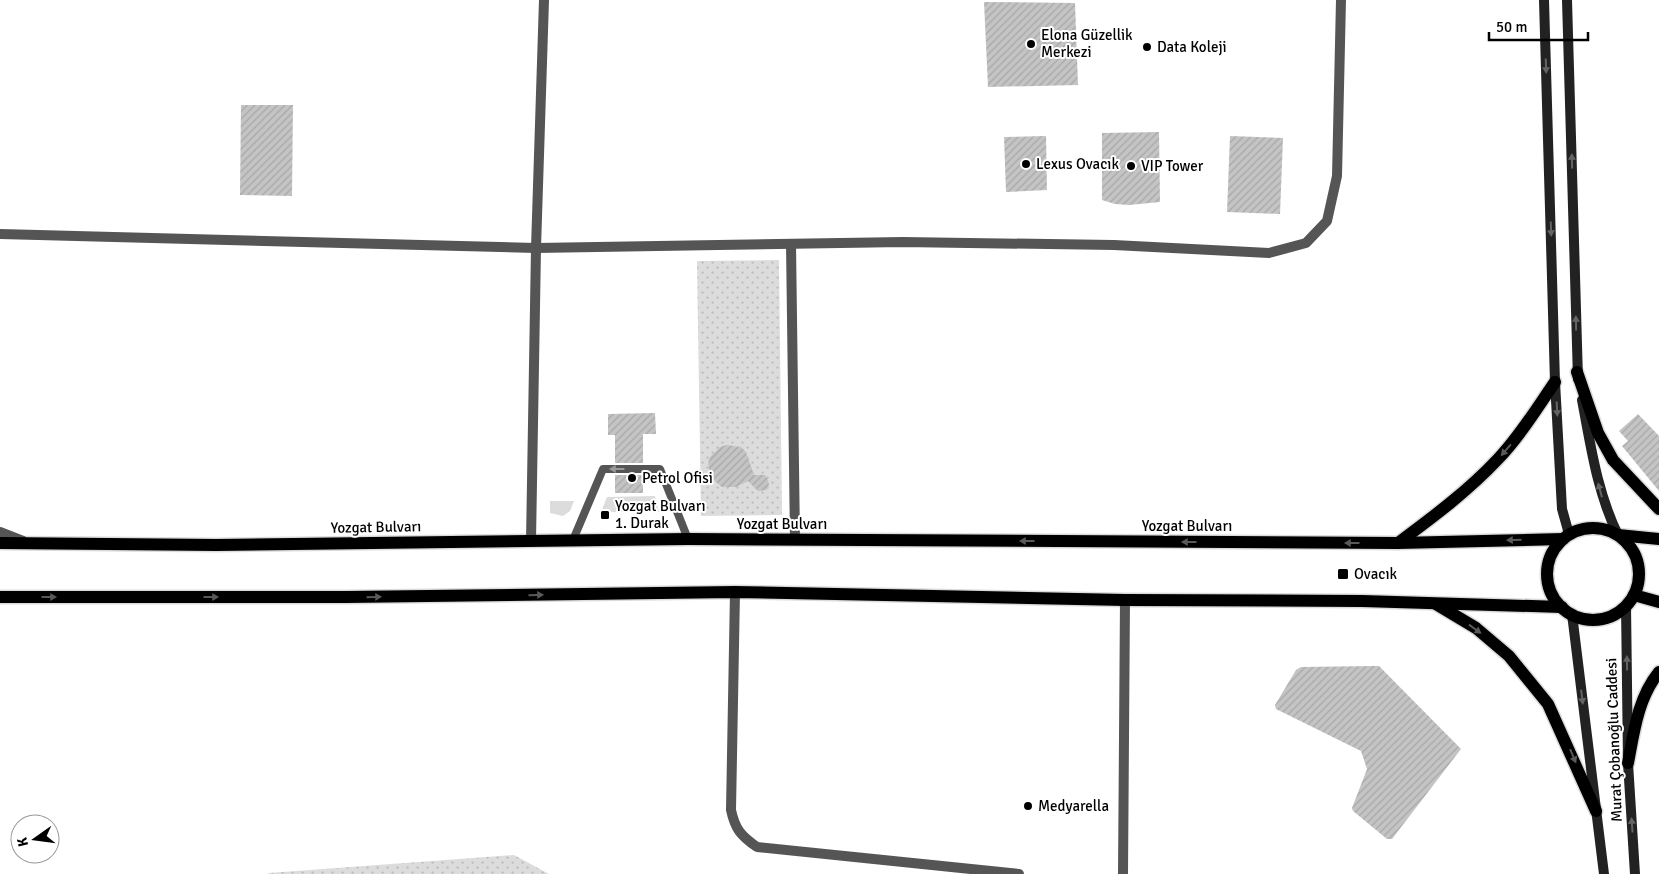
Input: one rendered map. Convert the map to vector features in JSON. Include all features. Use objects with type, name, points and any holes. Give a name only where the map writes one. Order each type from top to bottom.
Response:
[{"type":"main road","points":[[1544,0],[1555,382],[1562,509],[1566,536]]},
{"type":"main road","points":[[0,597],[346,597],[735,592],[1125,600],[1362,600],[1567,610],[1586,619],[1603,618],[1619,611],[1630,600],[1638,580],[1638,564],[1632,550],[1618,535],[1604,508],[1577,372],[1567,0]]},
{"type":"main road","points":[[1577,372],[1598,433],[1613,460],[1659,509]]},
{"type":"main road","points":[[1398,543],[1444,508],[1498,459],[1517,436],[1555,382]]},
{"type":"main road","points":[[1567,610],[1550,590],[1547,574],[1550,558],[1566,536],[1592,527],[1618,535],[1659,538]]},
{"type":"main road","name":"Yozgat Bulvarı","points":[[0,543],[216,545],[688,539],[1398,543],[1566,536]]},
{"type":"main road","points":[[1630,600],[1659,602]]},
{"type":"main road","name":"Murat Çobanoğlu Caddesi","points":[[1630,600],[1628,763],[1635,874]]},
{"type":"main road","points":[[1434,603],[1476,628],[1509,656],[1548,704],[1596,811]]},
{"type":"main road","name":"Murat Çobanoğlu Caddesi","points":[[1567,610],[1604,874]]},
{"type":"main road","points":[[1628,763],[1638,713],[1651,682],[1659,672]]},
{"type":"street","points":[[531,541],[536,248],[544,0]]},
{"type":"street","points":[[0,234],[536,248],[903,242],[1114,245],[1269,253],[1306,243],[1327,221],[1337,176],[1341,0]]},
{"type":"street","points":[[791,244],[795,540]]},
{"type":"street","points":[[0,532],[28,543]]},
{"type":"street","points":[[735,592],[731,810],[734,826],[743,838],[757,847],[1019,874]]},
{"type":"street","points":[[1123,874],[1125,600]]},
{"type":"lane","points":[[573,540],[603,468],[660,469],[688,539]]},
{"type":"shaded area","points":[[779,260],[782,515],[701,516],[697,261]]},
{"type":"shaded area","points":[[655,496],[659,512],[601,512],[607,497]]},
{"type":"shaded area","points":[[550,501],[574,501],[570,511],[563,516],[550,513]]},
{"type":"shaded area","points":[[514,855],[549,874],[267,874],[269,873]]},
{"type":"building","name":"Elona Güzellik Merkezi","points":[[984,2],[1075,3],[1078,85],[988,87]]},
{"type":"building","points":[[241,105],[293,105],[292,196],[240,195]]},
{"type":"building","name":"VIP Tower","points":[[1159,132],[1160,202],[1129,205],[1115,204],[1102,200],[1102,133]]},
{"type":"building","name":"Lexus Ovacık","points":[[1046,136],[1047,190],[1006,192],[1004,137]]},
{"type":"building","points":[[1230,136],[1283,138],[1280,214],[1227,212]]},
{"type":"building","points":[[655,413],[656,434],[643,434],[643,463],[615,463],[615,435],[608,435],[608,414]]},
{"type":"building","points":[[1638,414],[1659,436],[1659,491],[1622,446],[1628,441],[1619,431]]},
{"type":"building","points":[[727,445],[741,447],[746,452],[754,475],[765,475],[768,480],[769,485],[766,490],[758,491],[748,481],[736,487],[722,487],[711,478],[708,464],[710,457],[720,447]]},
{"type":"building","points":[[615,475],[643,475],[643,493],[615,493]]},
{"type":"building","points":[[1379,666],[1461,749],[1392,839],[1387,839],[1353,811],[1352,808],[1367,769],[1361,751],[1276,709],[1275,705],[1296,670],[1301,667]]},
{"type":"place","name":"Elona Güzellik Merkezi","points":[[1031,44]]},
{"type":"place","name":"Data Koleji","points":[[1147,47]]},
{"type":"place","name":"Lexus Ovacık","points":[[1026,164]]},
{"type":"place","name":"VIP Tower","points":[[1131,166]]},
{"type":"place","name":"Petrol Ofisi","points":[[632,478]]},
{"type":"place","name":"Yozgat Bulvarı 1. Durak","points":[[605,515]]},
{"type":"place","name":"Ovacık","points":[[1343,574]]},
{"type":"place","name":"Medyarella","points":[[1028,806]]}]
